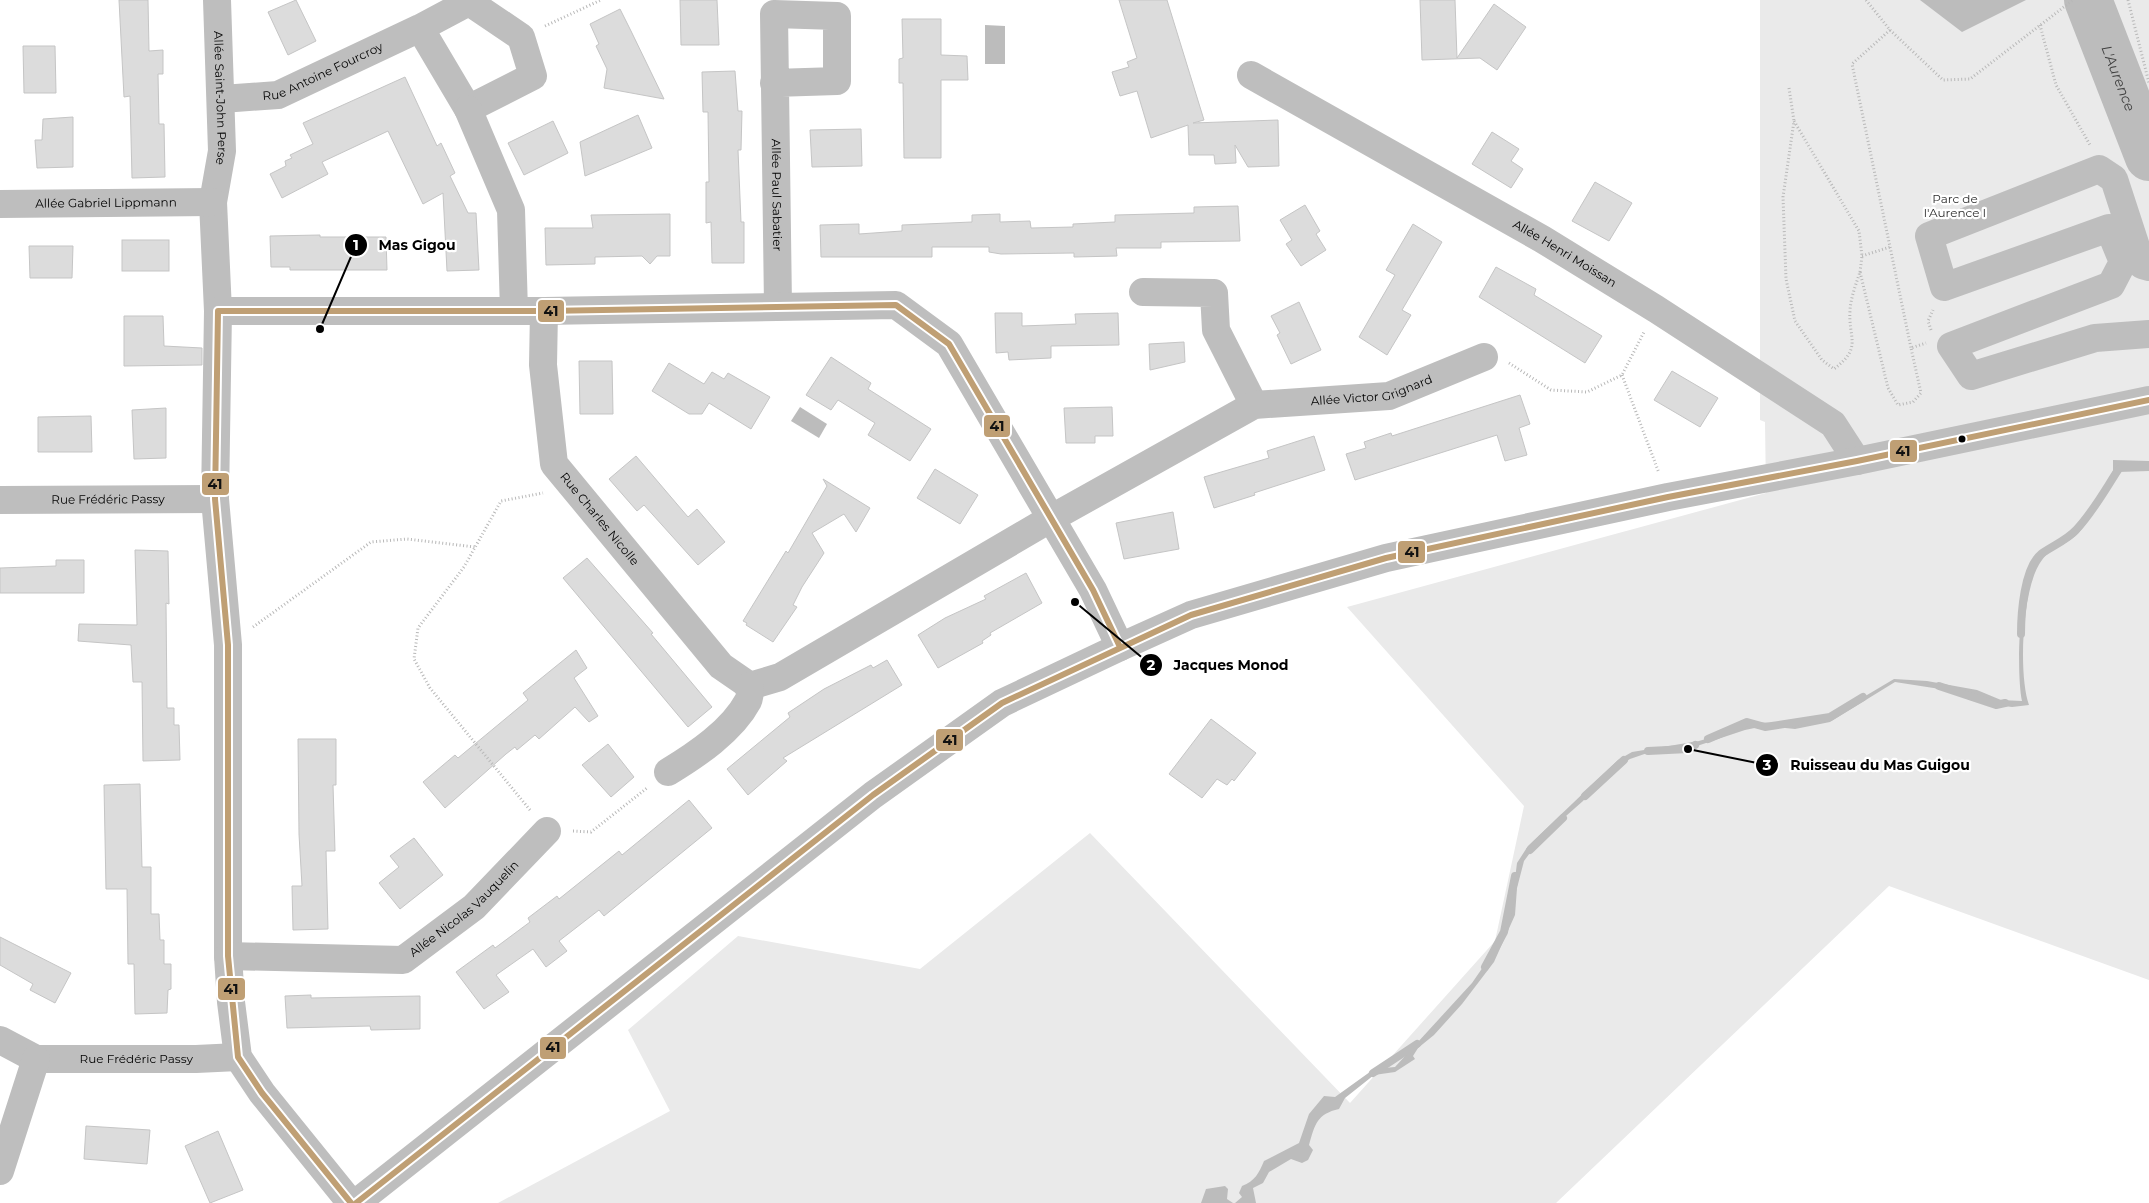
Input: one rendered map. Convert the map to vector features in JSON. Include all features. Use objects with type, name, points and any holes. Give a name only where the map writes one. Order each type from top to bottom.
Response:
[{"type":"street","name":"Allée Saint-John Perse","points":[[217,0],[222,99],[222,152],[213,202],[218,311],[215,499],[228,645],[228,956],[231,1002],[238,1057],[262,1093],[351,1203]]},
{"type":"street","name":"Rue Antoine Fourcroy","points":[[222,99],[278,94],[420,28],[469,2],[521,36]]},
{"type":"street","points":[[420,28],[468,109],[511,210],[514,311]]},
{"type":"street","points":[[468,109],[533,76],[521,36]]},
{"type":"street","name":"Allée Henri Moissan","points":[[1251,75],[1542,239],[1656,309],[1833,424],[1857,461]]},
{"type":"street","name":"Allée Paul Sabatier","points":[[774,83],[778,306]]},
{"type":"street","points":[[2149,267],[2142,265],[2114,179],[2099,169],[1929,236],[1944,287],[2108,228],[2123,262],[2110,285],[1951,346],[1970,376],[2095,338],[2149,334]]},
{"type":"street","name":"Allée Gabriel Lippmann","points":[[0,204],[213,202]]},
{"type":"street","points":[[1143,292],[1214,293],[1216,330],[1254,405]]},
{"type":"street","points":[[218,311],[544,311],[896,305],[949,344],[1093,590],[1120,647]]},
{"type":"street","name":"Rue Charles Nicolle","points":[[544,311],[543,365],[554,464],[721,666],[750,686]]},
{"type":"street","name":"Allée Victor Grignard","points":[[1050,519],[1254,405],[1389,396],[1484,357]]},
{"type":"street","points":[[356,1203],[873,795],[1002,703],[1191,615],[1386,558],[1668,497],[1857,461],[2149,400]]},
{"type":"street","name":"Rue Frédéric Passy","points":[[0,500],[215,499]]},
{"type":"street","points":[[668,772],[686,762],[728,726],[749,700],[750,686],[780,677],[1050,519]]},
{"type":"street","name":"Allée Nicolas Vauquelin","points":[[228,956],[403,960],[474,907],[547,831]]},
{"type":"street","name":"Rue Frédéric Passy","points":[[0,1040],[36,1060],[238,1057]]},
{"type":"street","points":[[0,1171],[36,1060]]},
{"type":"path","points":[[521,36],[602,0]]},
{"type":"path","points":[[1866,0],[1890,30],[1943,80],[1970,78],[2073,0]]},
{"type":"path","points":[[2128,0],[2149,83]]},
{"type":"path","points":[[2040,25],[2056,84],[2090,144],[2099,169]]},
{"type":"path","points":[[1860,272],[1888,388],[1898,405],[1913,402],[1921,393],[1852,64],[1890,30]]},
{"type":"path","points":[[1789,88],[1794,121],[1783,197],[1786,279],[1795,321],[1822,360],[1834,369],[1848,359],[1853,345],[1849,313],[1860,272],[1862,256],[1859,231],[1794,121]]},
{"type":"path","points":[[1862,256],[1890,247]]},
{"type":"path","points":[[1911,348],[1933,340],[1928,321],[1944,287]]},
{"type":"path","points":[[1484,357],[1514,364],[1551,390],[1587,392],[1622,375],[1656,309]]},
{"type":"path","points":[[1622,375],[1668,497]]},
{"type":"path","points":[[569,481],[544,493],[501,501],[464,567],[418,628],[414,659],[430,688],[547,831],[591,832],[668,772]]},
{"type":"path","points":[[228,645],[371,542],[406,539],[475,547]]},
{"type":"green space","name":"Parc de l'Aurence I","points":[[1760,0],[2149,0],[2149,980],[1889,886],[1556,1203],[498,1203],[670,1111],[628,1030],[738,936],[920,969],[1090,833],[1350,1103],[1495,941],[1524,806],[1347,607],[1766,493],[1765,422],[1760,420]]},
{"type":"shaded area","points":[[1920,0],[2026,0],[1962,32]]},
{"type":"shaded area","points":[[985,25],[1005,26],[1005,64],[985,64]]},
{"type":"shaded area","points":[[800,407],[827,424],[819,438],[791,421]]},
{"type":"shaded area","points":[[2113,460],[2149,461],[2149,471],[2118,472],[2077,535],[2050,552],[2042,560],[2035,572],[2026,609],[2023,653],[2029,705],[2012,707],[1996,705],[1972,694],[1895,682],[1830,722],[1795,729],[1764,726],[1745,730],[1688,749],[1656,750],[1630,759],[1608,772],[1583,801],[1541,838],[1524,861],[1517,888],[1515,915],[1494,962],[1462,1004],[1434,1035],[1418,1048],[1413,1056],[1415,1059],[1395,1072],[1374,1075],[1345,1098],[1339,1109],[1321,1117],[1313,1131],[1309,1145],[1313,1150],[1308,1160],[1302,1163],[1291,1159],[1269,1172],[1263,1183],[1253,1188],[1256,1203],[1235,1203],[1242,1197],[1239,1193],[1242,1186],[1256,1176],[1264,1161],[1299,1143],[1309,1114],[1324,1096],[1335,1097],[1374,1069],[1395,1067],[1472,983],[1501,941],[1511,911],[1517,863],[1528,846],[1618,760],[1632,752],[1699,741],[1729,732],[1747,722],[1797,724],[1830,717],[1894,679],[1927,681],[1977,690],[2001,700],[2022,701],[2019,669],[2020,625],[2027,583],[2033,567],[2040,556],[2068,539],[2076,531],[2113,471]]},
{"type":"shaded area","points":[[1225,1186],[1228,1189],[1227,1199],[1233,1203],[1201,1203],[1206,1189]]},
{"type":"building","points":[[119,0],[148,0],[149,51],[163,50],[163,74],[158,74],[159,124],[164,124],[165,177],[132,178],[130,96],[124,97]]},
{"type":"building","points":[[296,0],[316,41],[288,55],[268,12]]},
{"type":"building","points":[[680,0],[717,0],[719,45],[681,45]]},
{"type":"building","points":[[1119,0],[1167,0],[1204,120],[1193,123],[1278,120],[1279,166],[1248,167],[1235,145],[1236,163],[1215,164],[1214,155],[1189,155],[1188,125],[1151,138],[1137,91],[1120,96],[1112,72],[1129,67],[1127,62],[1137,58]]},
{"type":"building","points":[[1420,0],[1455,0],[1457,58],[1494,4],[1526,27],[1497,70],[1480,58],[1422,60]]},
{"type":"building","points":[[620,9],[664,99],[604,88],[607,69],[596,46],[599,44],[590,24]]},
{"type":"building","points":[[902,19],[941,19],[941,55],[967,56],[968,80],[941,80],[941,158],[904,158],[903,83],[899,83],[899,59],[903,58]]},
{"type":"building","points":[[23,46],[55,46],[56,93],[24,93]]},
{"type":"building","points":[[735,71],[738,111],[742,111],[741,150],[738,150],[741,222],[744,222],[744,263],[712,263],[711,222],[706,223],[706,182],[709,182],[708,112],[703,112],[702,72]]},
{"type":"building","points":[[405,77],[437,146],[441,143],[455,173],[450,176],[468,213],[476,213],[479,270],[447,271],[443,193],[423,204],[388,131],[322,162],[328,174],[282,198],[270,174],[286,166],[285,161],[292,158],[290,155],[313,144],[303,123]]},
{"type":"building","points":[[638,115],[652,148],[585,176],[580,142]]},
{"type":"building","points":[[73,117],[73,167],[37,168],[35,140],[42,140],[43,119]]},
{"type":"building","points":[[553,121],[568,153],[524,175],[508,143]]},
{"type":"building","points":[[861,129],[862,166],[812,167],[810,130]]},
{"type":"building","points":[[1492,132],[1519,149],[1511,161],[1523,169],[1511,188],[1472,164]]},
{"type":"building","points":[[1595,182],[1632,203],[1609,241],[1572,221]]},
{"type":"building","points":[[1305,205],[1320,231],[1316,234],[1326,250],[1301,266],[1286,244],[1292,240],[1280,220]]},
{"type":"building","points":[[1238,206],[1240,241],[1161,242],[1161,248],[1116,248],[1117,256],[1074,257],[1074,253],[1001,254],[989,252],[989,247],[932,247],[932,257],[821,257],[820,225],[859,224],[859,234],[902,231],[902,225],[972,222],[972,215],[1000,214],[1000,222],[1030,221],[1031,228],[1073,227],[1073,224],[1115,222],[1115,215],[1194,213],[1194,207]]},
{"type":"building","points":[[670,214],[670,256],[657,256],[650,264],[642,256],[595,257],[595,264],[546,265],[545,228],[593,228],[591,215]]},
{"type":"building","points":[[1413,224],[1442,242],[1402,310],[1411,315],[1387,355],[1359,337],[1395,275],[1386,270]]},
{"type":"building","points":[[320,235],[320,237],[386,237],[387,270],[290,270],[290,267],[271,267],[270,236]]},
{"type":"building","points":[[122,240],[169,240],[169,271],[122,271]]},
{"type":"building","points":[[29,246],[73,246],[72,278],[30,278]]},
{"type":"building","points":[[1496,267],[1536,289],[1534,295],[1602,336],[1585,363],[1479,297]]},
{"type":"building","points":[[1299,302],[1321,350],[1291,364],[1277,335],[1280,333],[1271,316]]},
{"type":"building","points":[[995,313],[1022,313],[1022,326],[1076,324],[1075,314],[1118,313],[1119,345],[1051,346],[1051,358],[1009,360],[1008,352],[996,353]]},
{"type":"building","points":[[124,316],[163,316],[164,346],[202,348],[202,365],[124,366]]},
{"type":"building","points":[[1184,342],[1185,362],[1150,370],[1149,344]]},
{"type":"building","points":[[831,357],[871,383],[868,389],[931,429],[910,461],[868,435],[875,423],[838,400],[831,410],[806,395]]},
{"type":"building","points":[[579,361],[612,361],[613,414],[580,414]]},
{"type":"building","points":[[669,363],[704,384],[712,372],[724,379],[728,373],[770,397],[751,429],[709,403],[702,414],[689,414],[652,391]]},
{"type":"building","points":[[1672,371],[1718,398],[1700,427],[1654,400]]},
{"type":"building","points":[[1520,395],[1530,424],[1519,428],[1527,455],[1505,461],[1497,435],[1355,480],[1346,454],[1366,448],[1364,442],[1391,433],[1392,436]]},
{"type":"building","points":[[1112,407],[1113,436],[1095,436],[1095,443],[1066,443],[1064,408]]},
{"type":"building","points":[[166,408],[166,458],[134,459],[132,410]]},
{"type":"building","points":[[91,416],[92,452],[38,452],[38,417]]},
{"type":"building","points":[[1314,436],[1325,470],[1214,508],[1204,477],[1269,458],[1267,451]]},
{"type":"building","points":[[636,456],[688,517],[697,509],[725,542],[698,565],[644,505],[637,511],[609,479]]},
{"type":"building","points":[[935,469],[978,495],[960,524],[917,498]]},
{"type":"building","points":[[823,479],[870,508],[856,532],[844,514],[812,533],[824,553],[793,605],[797,607],[773,642],[746,625],[747,623],[743,621],[786,551],[788,553],[827,486]]},
{"type":"building","points":[[1173,512],[1179,549],[1124,559],[1116,523]]},
{"type":"building","points":[[135,550],[168,551],[169,604],[166,603],[167,708],[174,708],[174,725],[179,725],[180,760],[143,761],[142,682],[133,682],[131,645],[78,641],[79,624],[137,625]]},
{"type":"building","points":[[587,558],[653,633],[651,634],[712,707],[688,727],[563,578]]},
{"type":"building","points":[[56,560],[84,560],[84,593],[0,593],[0,568],[56,566]]},
{"type":"building","points":[[1026,573],[1042,603],[990,633],[991,635],[982,641],[983,643],[938,668],[918,635],[945,618],[986,599],[984,596]]},
{"type":"building","points":[[576,650],[587,668],[574,678],[598,716],[589,722],[575,707],[539,739],[535,735],[517,750],[515,747],[445,808],[423,782],[455,755],[458,758],[528,700],[523,693]]},
{"type":"building","points":[[887,660],[902,685],[783,758],[787,761],[748,795],[727,769],[790,717],[788,713],[824,689],[871,665],[873,668]]},
{"type":"building","points":[[1211,719],[1256,753],[1234,781],[1232,779],[1227,785],[1217,779],[1202,798],[1169,774]]},
{"type":"building","points":[[298,739],[336,739],[336,785],[333,785],[335,851],[326,851],[328,929],[293,930],[292,886],[302,886],[299,834]]},
{"type":"building","points":[[608,744],[634,777],[611,797],[582,765]]},
{"type":"building","points":[[140,784],[142,867],[151,867],[151,914],[159,914],[160,940],[164,940],[164,964],[171,964],[171,989],[168,990],[167,1013],[135,1014],[134,964],[128,964],[127,889],[106,889],[104,785]]},
{"type":"building","points":[[689,800],[712,828],[604,916],[599,910],[559,941],[567,951],[546,967],[533,949],[496,975],[509,992],[484,1009],[456,972],[493,945],[495,948],[530,922],[528,918],[557,896],[559,899],[619,851],[622,855]]},
{"type":"building","points":[[414,838],[443,875],[400,909],[379,883],[399,867],[390,856]]},
{"type":"building","points":[[0,937],[71,973],[55,1003],[30,990],[33,984],[0,965]]},
{"type":"building","points":[[311,995],[311,998],[420,996],[420,1029],[371,1030],[370,1026],[287,1028],[285,996]]},
{"type":"building","points":[[86,1126],[150,1130],[147,1164],[84,1159]]},
{"type":"building","points":[[218,1131],[243,1190],[210,1203],[185,1146]]},
{"type":"waterway","name":"L'Aurence","points":[[2088,0],[2149,157]]},
{"type":"waterway","points":[[2021,634],[2027,580],[2035,561],[2041,554],[2076,530],[2118,470]]},
{"type":"waterway","points":[[1939,686],[1996,705],[2005,703]]},
{"type":"waterway","points":[[1708,739],[1747,722],[1765,727],[1830,717],[1863,697]]},
{"type":"waterway","points":[[1648,751],[1688,749],[1695,745]]},
{"type":"waterway","points":[[1585,796],[1624,760]]},
{"type":"waterway","points":[[1530,850],[1563,818]]},
{"type":"waterway","points":[[1485,967],[1504,932],[1515,876]]},
{"type":"waterway","points":[[1373,1073],[1417,1044]]},
{"type":"transit line","name":"41","points":[[351,1203],[262,1093],[238,1057],[228,956],[228,645],[215,499],[218,311],[544,311],[896,305],[949,344],[1093,590],[1120,647]]},
{"type":"transit line","name":"41","points":[[356,1203],[873,795],[1002,703],[1191,615],[1386,558],[1668,497],[1857,461],[2149,400]]},
{"type":"place","name":"Mas Gigou","points":[[320,329]]},
{"type":"place","name":"Jacques Monod","points":[[1075,602]]},
{"type":"place","name":"Ruisseau du Mas Guigou","points":[[1688,749]]}]
